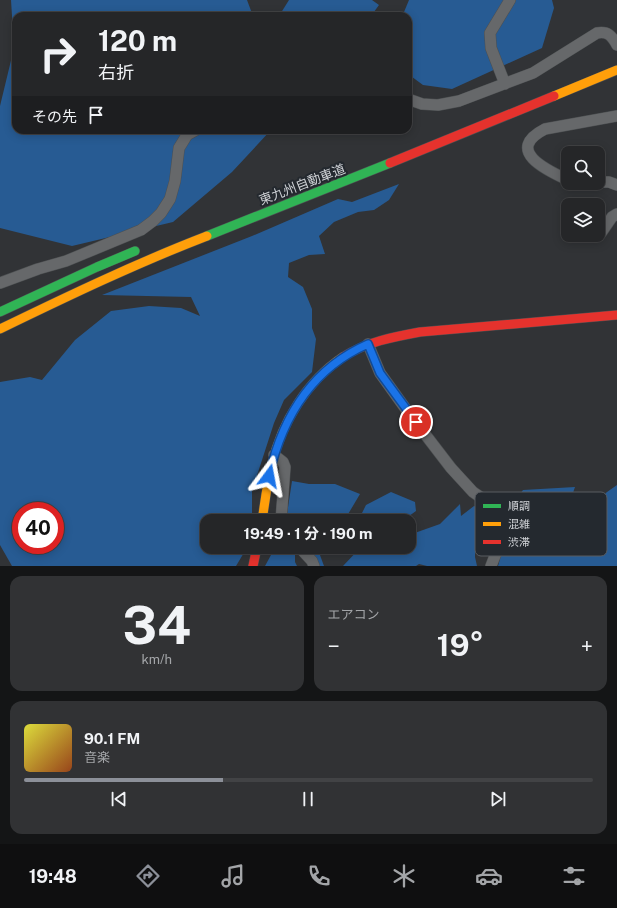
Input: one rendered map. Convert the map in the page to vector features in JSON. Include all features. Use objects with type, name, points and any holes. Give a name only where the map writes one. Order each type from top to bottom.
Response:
[{"type":"main road","name":"東九州自動車道","points":[[0,329],[80,290],[176,248],[389,164],[617,70]]},
{"type":"main road","points":[[0,312],[97,267],[141,249]]},
{"type":"main road","points":[[263,514],[274,455],[291,415],[307,390],[335,362],[345,355],[368,344],[399,336],[434,330],[617,315]]},
{"type":"main road","points":[[253,566],[256,554]]},
{"type":"street","points":[[505,84],[491,48],[490,33],[510,0]]},
{"type":"street","points":[[412,100],[422,104],[438,105],[459,101],[505,84],[533,72],[597,32],[607,33],[612,36],[617,45]]},
{"type":"street","points":[[561,177],[535,162],[528,151],[529,142],[537,133],[545,129],[617,116]]},
{"type":"street","points":[[0,283],[78,256],[141,230],[153,221],[161,213],[170,199],[175,182],[179,148],[189,134]]},
{"type":"street","points":[[605,182],[617,185]]},
{"type":"street","points":[[605,227],[612,217],[617,214]]},
{"type":"street","points":[[368,344],[380,373],[451,468],[475,493]]},
{"type":"street","points":[[274,455],[285,467],[282,514]]},
{"type":"street","points":[[306,554],[312,561],[314,566]]},
{"type":"street","points":[[491,566],[495,556]]},
{"type":"shaded area","points":[[11,0],[247,0],[252,12],[12,12],[12,16]]},
{"type":"shaded area","points":[[289,0],[372,0],[379,5],[374,12],[282,12]]},
{"type":"shaded area","points":[[409,0],[552,0],[554,8],[542,48],[452,89],[423,85],[412,77],[412,12],[404,12]]},
{"type":"shaded area","points":[[12,56],[12,134],[267,134],[232,172],[173,222],[72,246],[0,228],[0,106]]},
{"type":"shaded area","points":[[399,184],[389,200],[374,210],[358,212],[334,222],[319,236],[325,254],[309,255],[289,263],[288,277],[303,287],[312,309],[312,328],[316,339],[312,372],[284,400],[274,423],[252,491],[252,514],[200,514],[200,554],[243,554],[236,566],[12,566],[0,545],[0,382],[30,377],[42,380],[75,340],[111,311],[149,306],[181,308],[200,316],[191,297],[102,295],[252,236],[338,199],[352,202]]},
{"type":"shaded area","points":[[292,481],[309,484],[335,484],[360,494],[348,514],[287,514]]},
{"type":"shaded area","points":[[617,485],[617,566],[498,566],[501,556],[607,556],[607,492]]},
{"type":"shaded area","points":[[575,487],[573,492],[522,492],[523,490]]},
{"type":"shaded area","points":[[391,492],[415,502],[416,511],[412,514],[362,514],[366,505]]},
{"type":"shaded area","points":[[460,504],[461,516],[475,506],[475,557],[477,566],[427,566],[419,564],[416,566],[343,566],[354,554],[416,554],[416,533],[440,524]]},
{"type":"shaded area","points":[[295,554],[295,562],[297,566],[265,566],[271,555]]},
{"type":"shaded area","points":[[305,554],[320,554],[324,566],[312,566]]},
{"type":"traffic: fast","points":[[207,236],[390,163]]},
{"type":"traffic: fast","points":[[0,312],[135,251]]},
{"type":"traffic: slow","points":[[554,96],[617,70]]},
{"type":"traffic: slow","points":[[0,329],[77,292],[207,236]]},
{"type":"traffic: slow","points":[[263,514],[267,485],[276,448],[289,418],[307,390],[318,378],[343,357]]},
{"type":"traffic: jam","points":[[390,163],[554,96]]},
{"type":"traffic: jam","points":[[343,357],[361,347],[370,344],[420,332],[617,315]]},
{"type":"traffic: jam","points":[[253,566],[256,554]]},
{"type":"route","points":[[269,476],[276,448],[291,415],[307,390],[335,362],[345,355],[368,344],[380,373],[416,422]]}]
